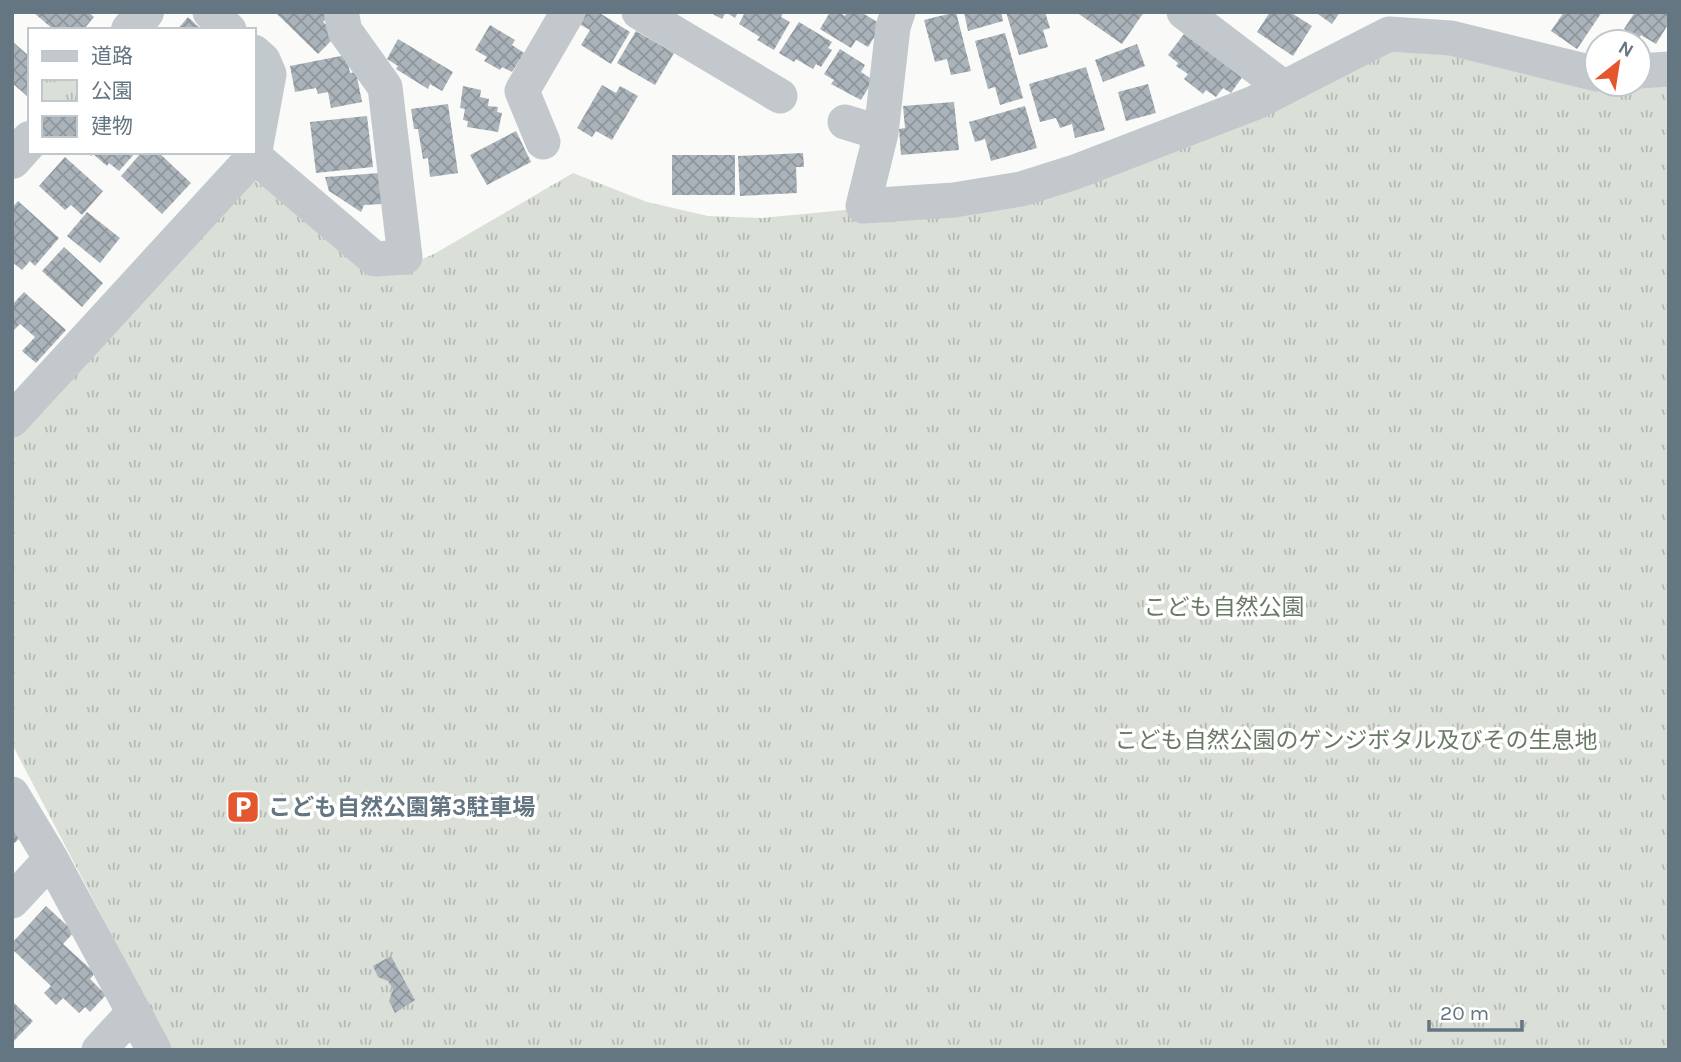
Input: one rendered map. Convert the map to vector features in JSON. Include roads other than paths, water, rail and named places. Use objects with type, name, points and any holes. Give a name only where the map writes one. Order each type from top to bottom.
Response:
[{"type":"street","points":[[132,28],[145,12]]},
{"type":"street","points":[[210,12],[227,28]]},
{"type":"street","points":[[12,420],[254,156],[375,259],[405,257],[385,87],[345,31],[341,12]]},
{"type":"street","points":[[543,142],[522,91],[568,12]]},
{"type":"street","points":[[639,12],[780,96]]},
{"type":"street","points":[[898,12],[893,27],[881,133],[863,206],[954,200],[1021,189],[1075,172],[1254,103],[1284,88],[1376,28],[1389,34],[1451,38],[1583,71]]},
{"type":"street","points":[[1184,12],[1284,88]]},
{"type":"street","points":[[256,54],[263,60],[269,74],[256,145]]},
{"type":"street","points":[[845,122],[881,133]]},
{"type":"street","points":[[12,160],[28,142]]},
{"type":"street","points":[[12,794],[51,859],[154,1050]]},
{"type":"street","points":[[12,901],[51,859]]},
{"type":"street","points":[[99,1050],[134,1012]]},
{"type":"place","name":"こども自然公園第3駐車場","points":[[243,807]]},
{"type":"park label","name":"こども自然公園","points":[[1224,607]]},
{"type":"park label","name":"こども自然公園のゲンジボタル及びその生息地","points":[[1356,740]]}]
